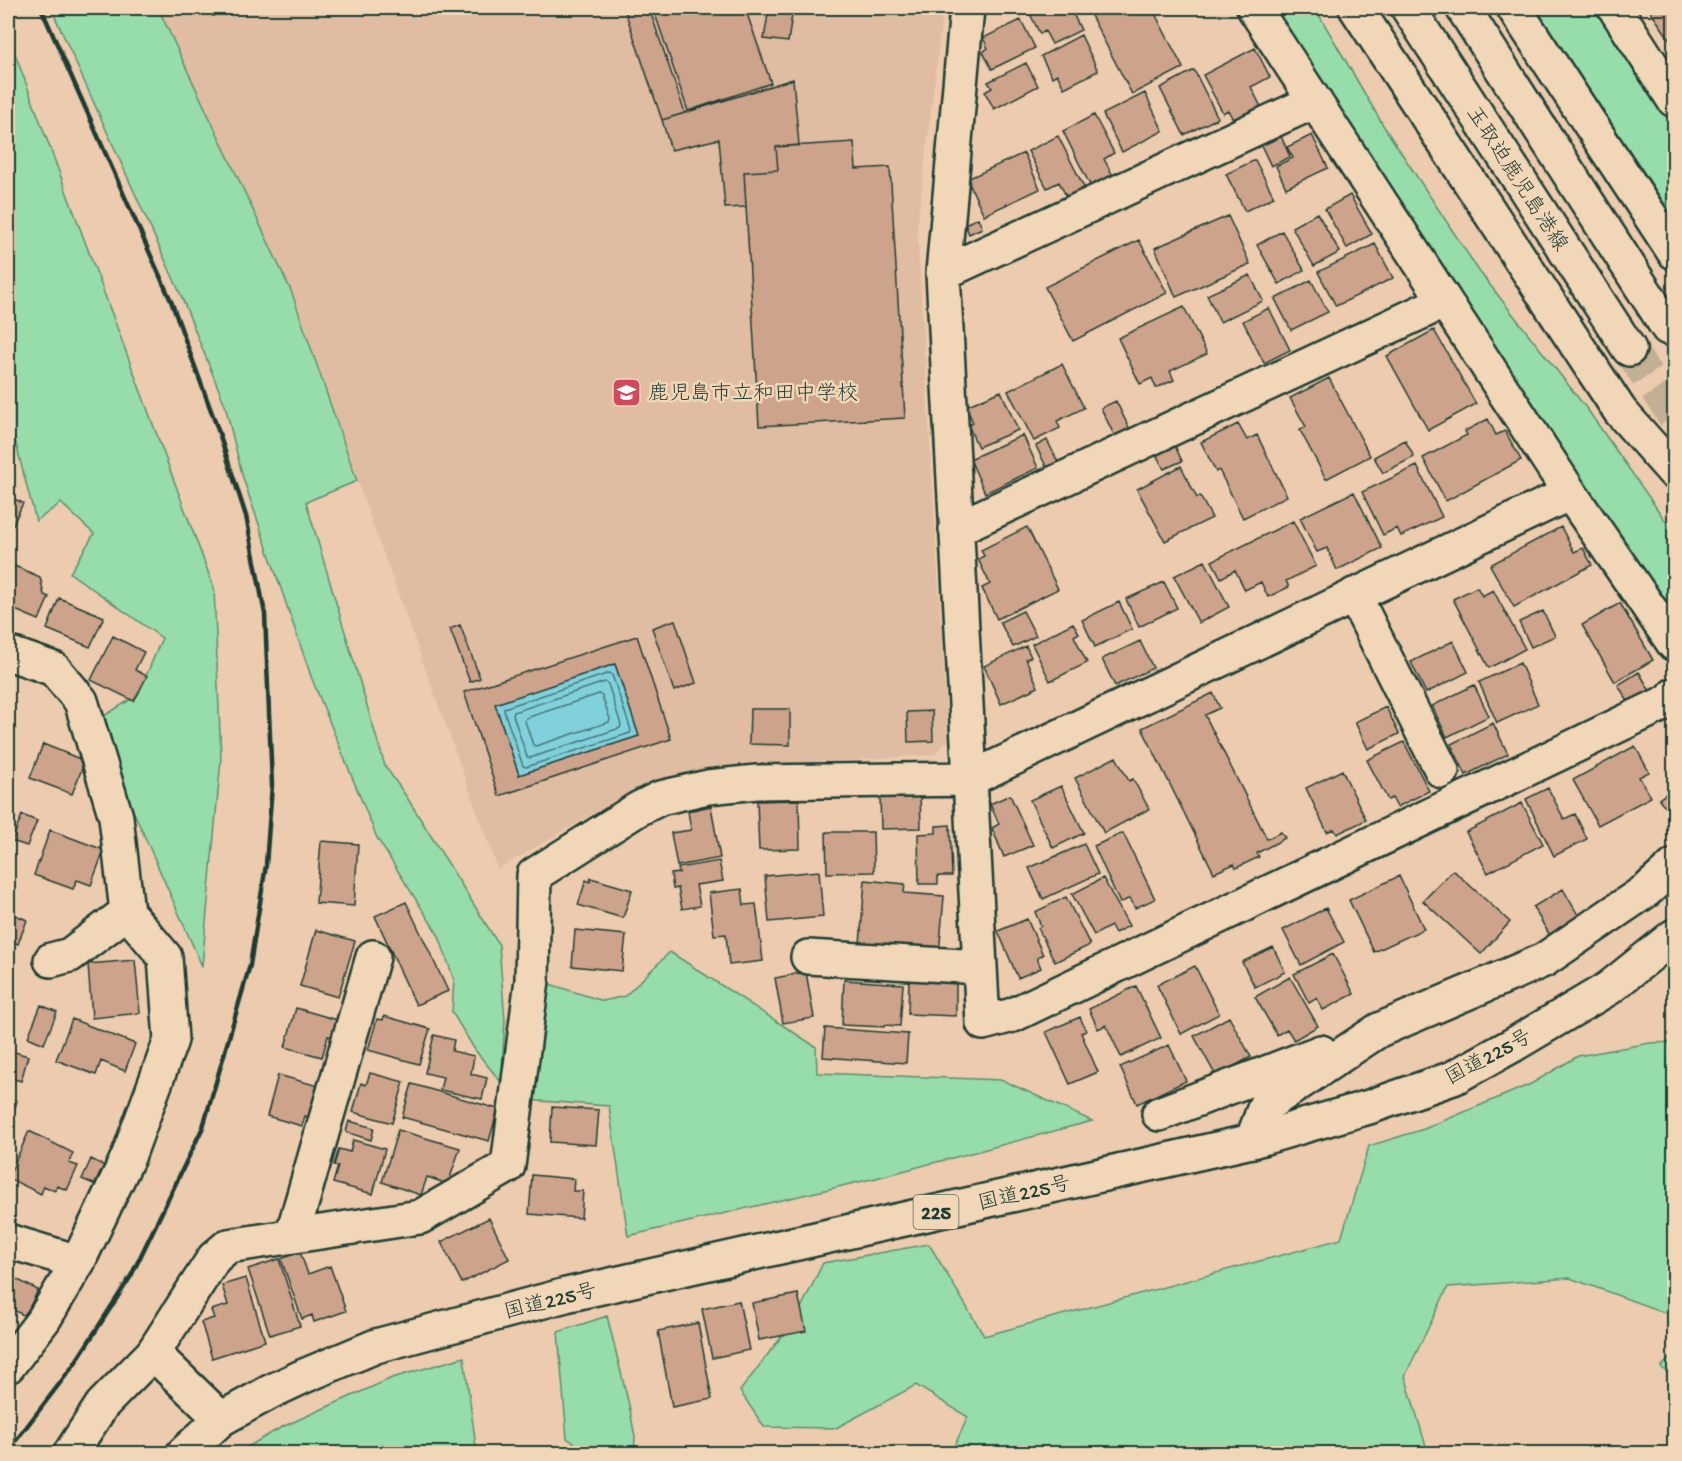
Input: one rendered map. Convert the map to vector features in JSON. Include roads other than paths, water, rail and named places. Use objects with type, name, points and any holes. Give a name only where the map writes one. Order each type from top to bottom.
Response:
[{"type":"main road","points":[[967,8],[943,273],[983,1023],[1013,1015],[1671,700],[1674,695]]},
{"type":"main road","points":[[1254,8],[1570,493],[1674,644]]},
{"type":"main road","points":[[1356,8],[1620,411],[1674,472]]},
{"type":"main road","name":"玉取迫鹿児島港線","points":[[1408,8],[1629,349]]},
{"type":"main road","points":[[1463,8],[1668,328]]},
{"type":"main road","points":[[1514,8],[1674,252]]},
{"type":"main road","points":[[1615,8],[1674,100]]},
{"type":"main road","points":[[943,273],[1315,101]]},
{"type":"main road","points":[[956,529],[1445,301]]},
{"type":"main road","points":[[70,1454],[102,1405],[153,1353],[214,1258],[228,1246],[420,1217],[508,1166],[532,980],[534,875],[660,798],[708,787],[757,782],[970,779],[1570,493]]},
{"type":"main road","points":[[1354,595],[1442,771]]},
{"type":"main road","points":[[8,653],[54,669],[81,701],[116,817],[127,912],[165,957],[171,1040],[128,1157],[78,1262],[44,1319],[8,1366]]},
{"type":"main road","points":[[1159,1114],[1379,1030],[1544,960],[1647,890],[1674,866]]},
{"type":"main road","points":[[51,960],[70,955],[127,912]]},
{"type":"main road","name":"国道225号","points":[[183,1454],[221,1419],[270,1392],[376,1346],[566,1295],[1252,1141],[1369,1107],[1453,1078],[1609,988],[1674,936]]},
{"type":"main road","points":[[292,1236],[374,957]]},
{"type":"main road","points":[[808,957],[980,967]]},
{"type":"main road","points":[[1252,1141],[1264,1106],[1379,1030]]},
{"type":"main road","points":[[8,1241],[78,1262]]},
{"type":"main road","points":[[153,1353],[221,1419]]},
{"type":"water","points":[[615,664],[639,736],[519,775],[495,704]]},
{"type":"tunnel","points":[[1629,349],[1674,416]]},
{"type":"railway","points":[[8,1451],[73,1366],[131,1276],[203,1127],[250,965],[266,865],[272,785],[265,614],[246,516],[217,427],[171,301],[41,8]]},
{"type":"place","name":"鹿児島市立和田中学校","points":[[627,392]]}]
